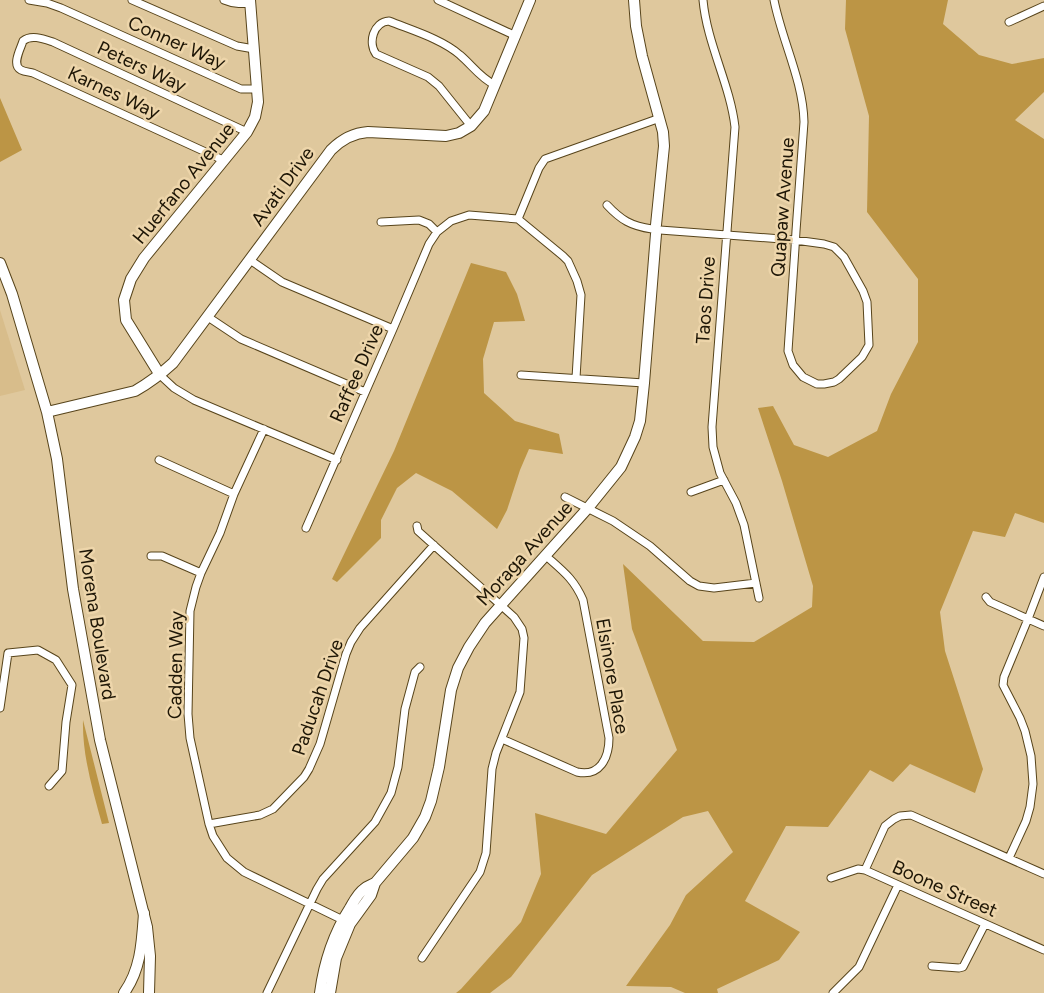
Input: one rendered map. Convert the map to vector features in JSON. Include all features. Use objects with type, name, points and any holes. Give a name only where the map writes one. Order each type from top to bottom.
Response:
[{"type":"main road","points":[[471,126],[484,111],[530,0]]},
{"type":"main road","name":"Moraga Avenue","points":[[330,993],[336,958],[346,922],[356,898],[364,889],[375,883],[413,838],[425,817],[439,768],[451,690],[458,668],[469,647],[485,623],[588,508],[621,467],[629,452],[640,421],[664,146],[660,118],[642,56],[636,26],[634,0]]},
{"type":"main road","name":"Huerfano Avenue","points":[[160,375],[126,320],[124,300],[131,279],[144,258],[247,132],[255,117],[258,102],[250,1]]},
{"type":"main road","name":"Avati Drive","points":[[47,412],[135,390],[160,375],[173,362],[208,316],[330,150],[348,137],[368,132],[446,136],[459,133],[471,126]]},
{"type":"main road","name":"Morena Boulevard","points":[[0,263],[12,294],[47,412],[57,459],[73,589],[100,740],[144,913],[150,956],[150,993]]},
{"type":"main road","points":[[124,993],[138,968],[142,946],[144,913]]},
{"type":"main road","name":"Moraga Avenue","points":[[320,993],[332,943],[346,922]]},
{"type":"street","name":"Conner Way","points":[[28,0],[61,8],[241,89],[256,89]]},
{"type":"street","points":[[132,0],[237,46],[254,49]]},
{"type":"street","points":[[224,0],[238,5],[250,1]]},
{"type":"street","points":[[438,0],[516,36]]},
{"type":"street","name":"Taos Drive","points":[[704,0],[707,26],[733,112],[735,128],[712,427],[713,447],[720,472],[736,503],[744,525],[759,598]]},
{"type":"street","name":"Quapaw Avenue","points":[[774,0],[798,82],[804,110],[804,122],[795,240],[788,351],[793,365],[803,377],[817,384],[834,382],[862,358],[869,345],[867,302],[863,290],[844,257],[834,247],[795,240]]},
{"type":"street","points":[[1009,22],[1044,6]]},
{"type":"street","points":[[471,126],[439,86],[428,77],[376,54],[373,50],[372,39],[380,24],[389,21],[437,41],[459,54],[487,82],[495,86]]},
{"type":"street","name":"Peters Way","points":[[23,40],[29,37],[53,42],[247,132]]},
{"type":"street","name":"Karnes Way","points":[[23,40],[16,62],[20,70],[33,73],[223,160]]},
{"type":"street","points":[[518,219],[539,168],[545,159],[660,118]]},
{"type":"street","points":[[607,205],[628,223],[640,228],[795,240]]},
{"type":"street","points":[[381,222],[419,220],[429,224],[438,232],[451,221],[469,215],[518,219],[563,256],[577,281],[581,295],[576,378]]},
{"type":"street","name":"Raffee Drive","points":[[306,528],[429,244],[438,232]]},
{"type":"street","points":[[250,260],[282,282],[393,329]]},
{"type":"street","points":[[208,316],[240,339],[365,392]]},
{"type":"street","points":[[160,375],[174,388],[194,400],[336,460]]},
{"type":"street","points":[[521,375],[644,383]]},
{"type":"street","name":"Cadden Way","points":[[264,429],[234,494],[220,533],[201,574],[190,611],[188,714],[190,738],[209,824],[213,836],[227,858],[244,872],[346,922]]},
{"type":"street","points":[[159,460],[234,494]]},
{"type":"street","points":[[691,492],[724,480]]},
{"type":"street","points":[[565,497],[613,521],[650,546],[698,586],[714,588],[756,583]]},
{"type":"street","points":[[417,526],[418,531],[514,617],[522,629],[524,638],[520,692],[496,753],[492,769],[486,853],[480,872],[422,958]]},
{"type":"street","name":"Paducah Drive","points":[[209,824],[260,815],[273,809],[304,777],[320,744],[351,642],[360,628],[434,546]]},
{"type":"street","points":[[151,556],[162,556],[201,574]]},
{"type":"street","name":"Elsinore Place","points":[[502,739],[582,773],[591,772],[599,768],[607,756],[609,738],[583,600],[570,577],[546,556]]},
{"type":"street","points":[[1009,858],[1026,821],[1033,784],[1031,756],[1025,731],[1003,685],[1004,677],[1044,577]]},
{"type":"street","points":[[986,596],[990,602],[1044,626]]},
{"type":"street","points":[[0,708],[8,653],[38,650],[56,660],[72,685],[66,722],[62,771],[49,786]]},
{"type":"street","points":[[267,993],[323,879],[375,822],[390,793],[398,767],[405,709],[415,672],[420,668]]},
{"type":"street","points":[[865,870],[885,826],[894,818],[910,815],[1044,874]]},
{"type":"street","name":"Boone Street","points":[[830,878],[858,869],[865,870],[1044,949]]},
{"type":"street","points":[[833,993],[859,967],[898,885]]},
{"type":"street","points":[[932,966],[963,967],[985,924]]},
{"type":"shaded area","points":[[846,0],[948,0],[943,24],[979,55],[1012,64],[1044,58],[1044,92],[1015,120],[1044,139],[1044,523],[1015,513],[1005,537],[973,531],[940,612],[945,651],[983,769],[975,793],[910,764],[893,782],[870,770],[828,827],[786,826],[745,901],[800,932],[779,960],[717,989],[718,993],[685,993],[671,987],[626,986],[670,925],[686,895],[733,852],[708,811],[683,817],[592,875],[511,977],[490,993],[456,993],[521,922],[541,874],[535,813],[606,834],[677,750],[632,629],[623,564],[703,641],[754,642],[812,607],[813,586],[758,408],[773,406],[794,445],[828,457],[877,431],[891,394],[918,342],[918,279],[867,212],[869,116],[845,29]]},
{"type":"shaded area","points":[[0,98],[22,150],[0,162]]},
{"type":"shaded area","points":[[471,263],[506,272],[517,294],[525,321],[494,322],[483,359],[484,393],[515,421],[559,434],[563,454],[529,449],[507,510],[497,529],[452,491],[416,473],[397,488],[381,520],[381,538],[337,582],[332,579],[394,451]]},
{"type":"shaded area","points":[[0,310],[25,390],[0,396]]},
{"type":"shaded area","points":[[83,720],[109,823],[102,824],[92,786],[84,746]]}]
